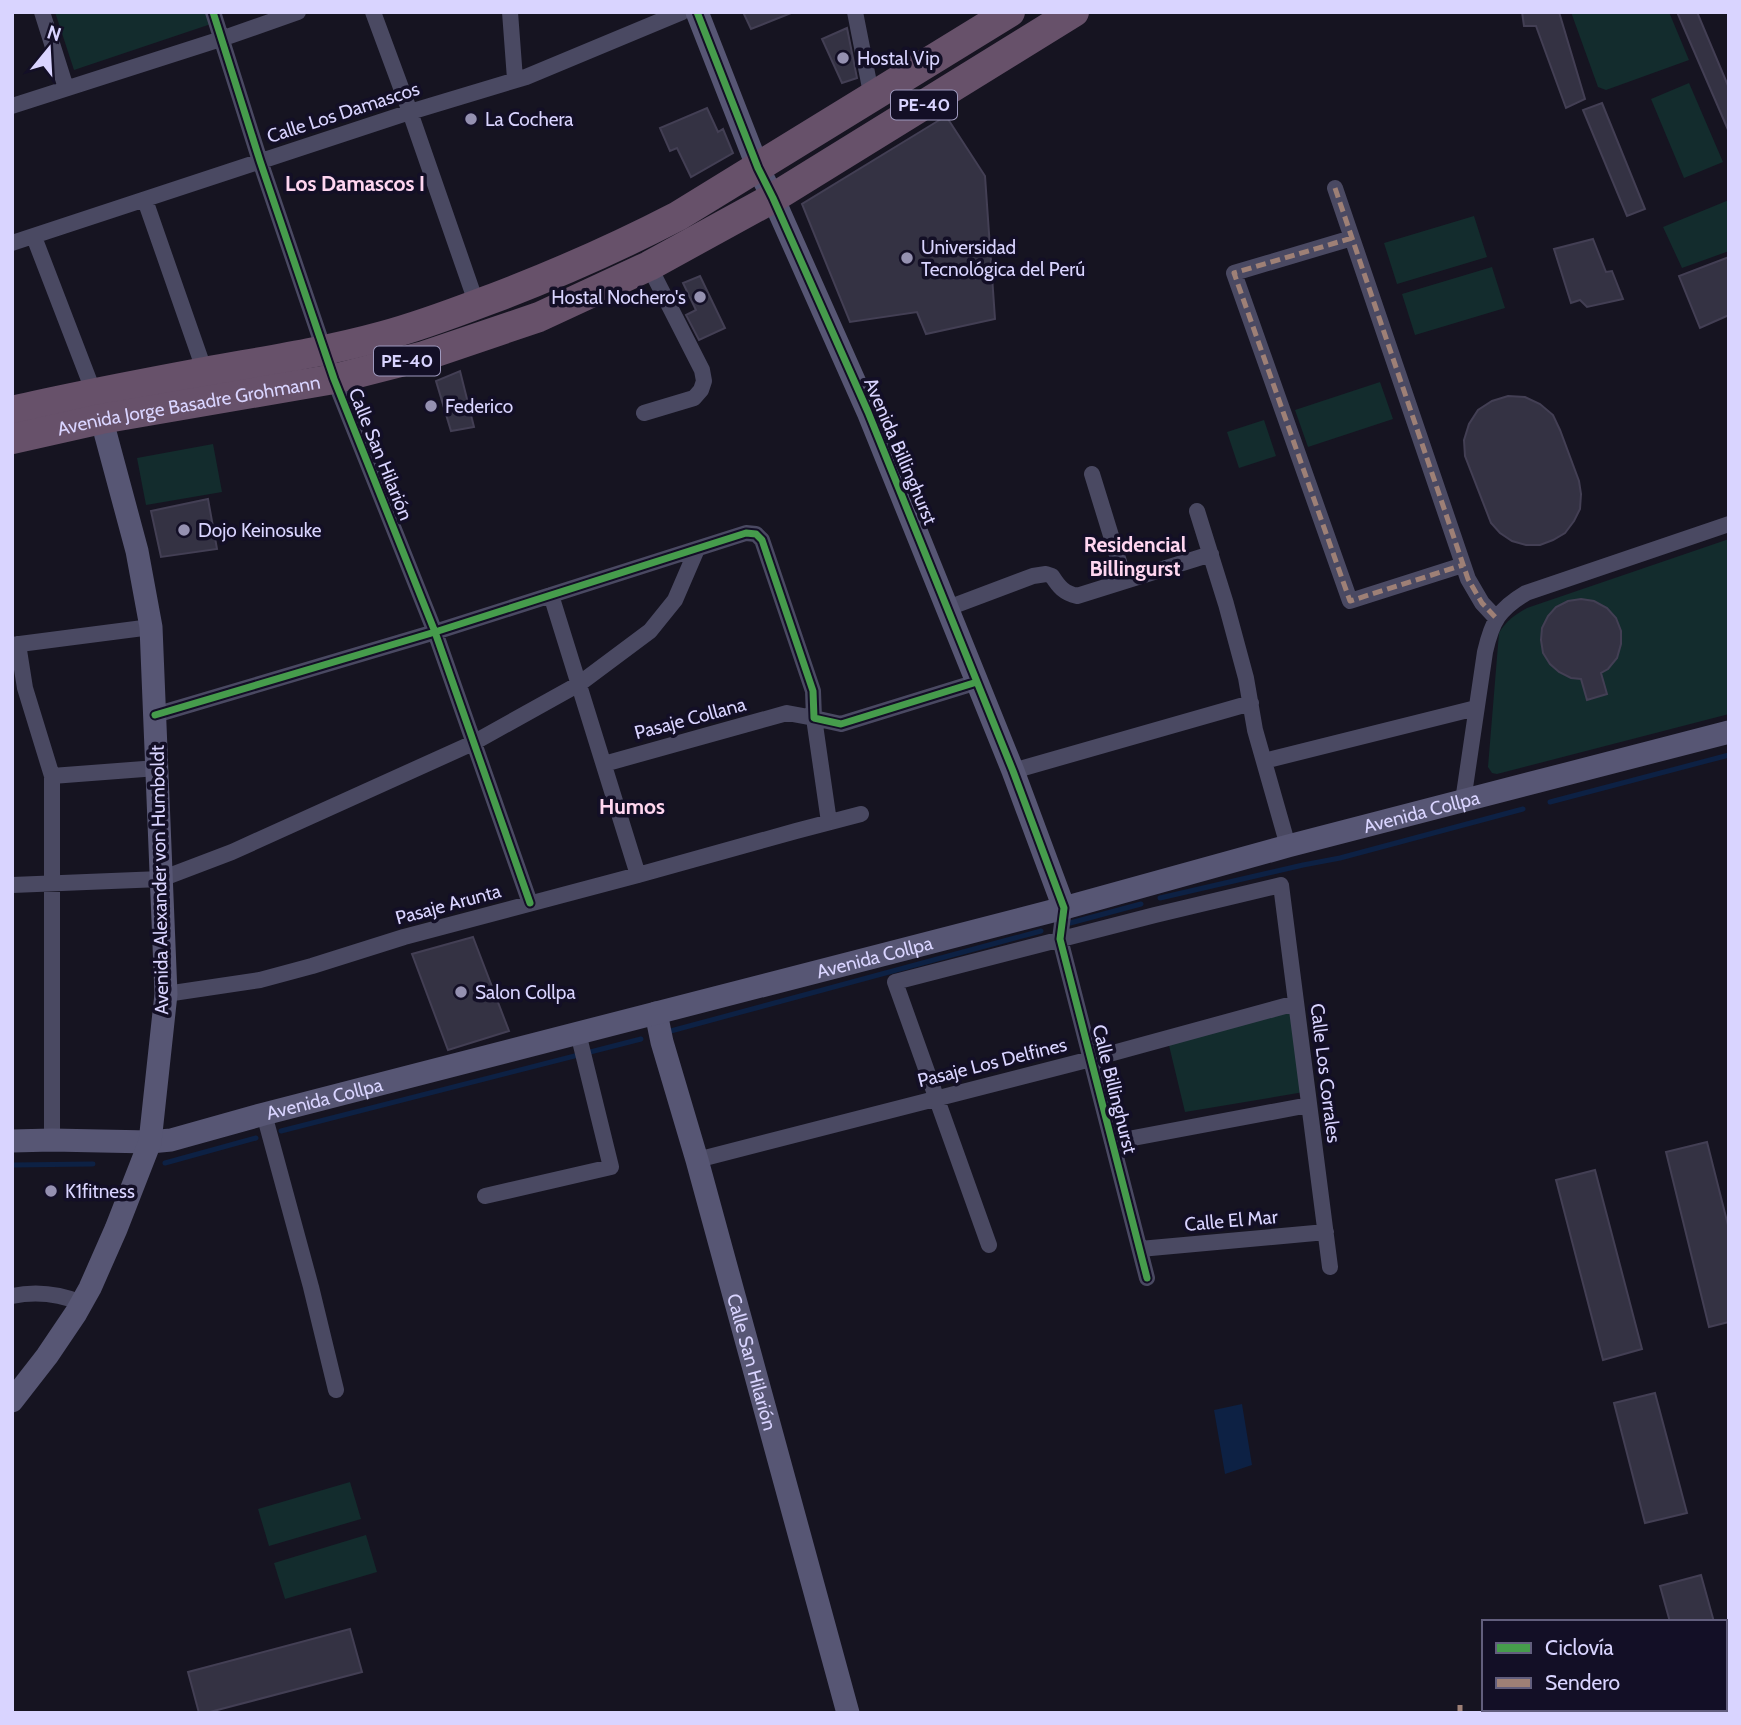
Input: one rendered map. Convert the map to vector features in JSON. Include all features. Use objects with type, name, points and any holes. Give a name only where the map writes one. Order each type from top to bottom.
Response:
[{"type":"highway","name":"Avenida Jorge Basadre Grohmann","points":[[12,439],[98,406],[205,372],[324,351],[416,326],[545,277],[633,239],[678,216],[1010,12]]},
{"type":"highway","name":"Avenida Jorge Basadre Grohmann","points":[[12,411],[98,406],[334,379],[424,356],[501,331],[576,301],[649,266],[773,198],[1074,12]]},
{"type":"highway","points":[[872,98],[881,131]]},
{"type":"main road","name":"Avenida Billinghurst","points":[[697,12],[758,168],[868,412],[1013,771],[1064,908]]},
{"type":"main road","name":"Avenida Alexander von Humboldt","points":[[12,1401],[47,1356],[75,1300],[108,1250],[143,1142],[156,1079],[166,994],[151,627],[137,551],[98,406]]},
{"type":"main road","name":"Avenida Collpa","points":[[12,1141],[171,1140],[1729,732]]},
{"type":"main road","name":"Calle San Hilarión","points":[[656,1013],[848,1713]]},
{"type":"main road","name":"Avenida Alexander von Humboldt","points":[[12,1378],[75,1300]]},
{"type":"street","points":[[42,12],[66,88]]},
{"type":"street","name":"Calle San Hilarión","points":[[213,12],[324,351],[435,632],[530,903]]},
{"type":"street","points":[[12,106],[298,12]]},
{"type":"street","points":[[373,12],[477,304]]},
{"type":"street","points":[[510,12],[515,79]]},
{"type":"street","name":"Calle Los Damascos","points":[[12,243],[410,112],[526,77],[682,12]]},
{"type":"street","points":[[855,12],[872,98]]},
{"type":"street","points":[[1335,188],[1468,579],[1482,603],[1496,618]]},
{"type":"street","points":[[145,200],[205,372]]},
{"type":"street","name":"Avenida Alexander von Humboldt","points":[[34,237],[98,406]]},
{"type":"street","points":[[1352,238],[1234,273],[1350,601],[1463,565]]},
{"type":"street","points":[[644,413],[694,398],[704,381],[702,370],[649,266]]},
{"type":"street","points":[[1092,474],[1125,581]]},
{"type":"street","points":[[1197,512],[1240,653],[1255,730],[1288,846]]},
{"type":"street","points":[[1464,801],[1489,632],[1496,618],[1511,602],[1526,593],[1729,524]]},
{"type":"street","points":[[155,715],[435,632],[746,533],[756,534],[762,540],[813,691],[814,718],[829,822]]},
{"type":"street","points":[[12,885],[161,879],[232,852],[473,743],[579,684],[650,631],[675,600],[697,548]]},
{"type":"street","points":[[948,608],[1033,576],[1052,576],[1061,589],[1077,596],[1211,554]]},
{"type":"street","points":[[551,595],[638,875]]},
{"type":"street","points":[[52,1140],[52,776],[25,688],[15,644],[151,627]]},
{"type":"street","points":[[814,718],[841,724],[977,682]]},
{"type":"street","points":[[1013,771],[1251,703]]},
{"type":"street","points":[[1264,761],[1476,708]]},
{"type":"street","name":"Pasaje Collana","points":[[604,764],[787,713],[814,718]]},
{"type":"street","points":[[52,776],[157,768]]},
{"type":"street","name":"Pasaje Arunta","points":[[166,994],[260,981],[404,937],[861,814]]},
{"type":"street","points":[[989,1245],[895,982],[1155,915],[1147,884]]},
{"type":"street","name":"Calle Los Corrales","points":[[1155,915],[1281,885],[1331,1267]]},
{"type":"street","name":"Calle Billinghurst","points":[[1064,908],[1060,939],[1147,1278]]},
{"type":"street","name":"Pasaje Los Delfines","points":[[697,1160],[1091,1059],[1296,1003]]},
{"type":"street","points":[[485,1196],[611,1167],[578,1033]]},
{"type":"street","points":[[1112,1142],[1309,1105]]},
{"type":"street","points":[[264,1114],[336,1390]]},
{"type":"street","name":"Calle El Mar","points":[[1140,1249],[1326,1232]]},
{"type":"street","points":[[12,1296],[27,1293],[75,1300]]},
{"type":"green space","points":[[55,12],[207,12],[211,24],[74,70]]},
{"type":"green space","points":[[1571,12],[1669,12],[1689,60],[1606,90],[1598,87]]},
{"type":"green space","points":[[1689,83],[1723,162],[1684,178],[1651,99]]},
{"type":"green space","points":[[1729,200],[1729,251],[1682,268],[1663,227]]},
{"type":"green space","points":[[1474,216],[1487,257],[1397,284],[1384,243]]},
{"type":"green space","points":[[1492,267],[1505,308],[1415,335],[1402,294]]},
{"type":"green space","points":[[1380,382],[1393,419],[1308,447],[1295,410]]},
{"type":"green space","points":[[1264,420],[1276,456],[1239,468],[1227,432]]},
{"type":"green space","points":[[213,444],[222,492],[146,505],[137,458]]},
{"type":"green space","points":[[1729,539],[1729,714],[1497,774],[1492,773],[1488,767],[1499,633],[1508,622],[1527,608]]},
{"type":"green space","points":[[1295,1005],[1304,1092],[1185,1112],[1167,1037]]},
{"type":"green space","points":[[350,1482],[361,1519],[269,1546],[258,1509]]},
{"type":"green space","points":[[366,1535],[377,1572],[285,1599],[274,1563]]},
{"type":"water","points":[[1242,1404],[1252,1465],[1225,1474],[1214,1410]]},
{"type":"building","points":[[743,12],[791,12],[791,13],[751,29]]},
{"type":"building","points":[[1522,12],[1559,12],[1585,99],[1566,108],[1536,26],[1524,26]]},
{"type":"building","points":[[1677,12],[1697,12],[1729,88],[1729,132]]},
{"type":"building","name":"Hostal Vip","points":[[847,28],[857,78],[842,83],[822,39]]},
{"type":"building","points":[[1602,103],[1645,209],[1627,216],[1583,110]]},
{"type":"building","points":[[707,108],[718,132],[723,129],[733,153],[691,177],[677,148],[670,151],[660,128]]},
{"type":"building","name":"Universidad Tecnológica del Perú","points":[[946,116],[985,176],[995,319],[926,334],[917,312],[850,322],[802,204]]},
{"type":"building","points":[[1593,239],[1606,272],[1612,271],[1623,299],[1587,307],[1580,300],[1571,303],[1554,249]]},
{"type":"building","points":[[1729,257],[1729,315],[1700,328],[1679,276]]},
{"type":"building","name":"Hostal Nochero's","points":[[700,276],[725,328],[699,340],[686,315],[696,310],[683,283]]},
{"type":"building","points":[[460,371],[474,427],[451,431],[436,381]]},
{"type":"building","points":[[1508,396],[1525,397],[1540,404],[1553,415],[1579,481],[1580,509],[1574,521],[1565,533],[1540,545],[1512,541],[1491,523],[1465,456],[1464,440],[1469,424],[1478,410],[1492,401]]},
{"type":"building","name":"Dojo Keinosuke","points":[[208,499],[217,549],[161,557],[151,511]]},
{"type":"building","points":[[1581,599],[1594,601],[1607,608],[1616,618],[1621,631],[1617,658],[1601,673],[1607,694],[1587,700],[1581,679],[1571,678],[1550,664],[1543,653],[1541,640],[1542,628],[1556,607]]},
{"type":"building","name":"Salon Collpa","points":[[473,937],[509,1031],[448,1050],[412,954]]},
{"type":"building","points":[[1707,1142],[1729,1229],[1729,1322],[1709,1327],[1666,1152]]},
{"type":"building","points":[[1595,1170],[1642,1349],[1603,1360],[1556,1180]]},
{"type":"building","points":[[1655,1393],[1687,1513],[1645,1523],[1614,1403]]},
{"type":"building","points":[[1701,1575],[1713,1620],[1669,1620],[1660,1586]]},
{"type":"building","points":[[350,1629],[362,1672],[199,1713],[188,1672]]},
{"type":"waterway","points":[[1550,802],[1729,755]]},
{"type":"waterway","points":[[1160,898],[1340,858],[1523,809]]},
{"type":"waterway","points":[[1070,923],[1141,904]]},
{"type":"waterway","points":[[667,1032],[1041,931]]},
{"type":"waterway","points":[[281,1131],[641,1039]]},
{"type":"waterway","points":[[165,1163],[256,1138]]},
{"type":"waterway","points":[[12,1165],[93,1164]]},
{"type":"marked path","points":[[1335,188],[1468,579],[1482,603],[1496,618]]},
{"type":"marked path","points":[[1352,238],[1234,273],[1350,601],[1463,565]]},
{"type":"marked path","points":[[1460,1705],[1460,1713]]},
{"type":"cycle path","points":[[213,12],[334,379],[435,632],[530,903]]},
{"type":"cycle path","points":[[697,12],[758,168],[868,412],[1013,771],[1064,908],[1060,939],[1147,1278]]},
{"type":"cycle path","points":[[155,715],[435,632],[746,533],[756,534],[762,540],[813,691],[814,718],[841,724],[977,682]]},
{"type":"place","name":"Hostal Vip","points":[[843,58]]},
{"type":"place","name":"La Cochera","points":[[471,119]]},
{"type":"place","name":"Universidad Tecnológica del Perú","points":[[907,258]]},
{"type":"place","name":"Hostal Nochero's","points":[[700,297]]},
{"type":"place","name":"Federico","points":[[431,406]]},
{"type":"place","name":"Dojo Keinosuke","points":[[184,530]]},
{"type":"place","name":"Salon Collpa","points":[[461,992]]},
{"type":"place","name":"K1fitness","points":[[51,1191]]},
{"type":"district","name":"Los Damascos I","points":[[355,184]]},
{"type":"district","name":"Residencial Billingurst","points":[[1135,557]]},
{"type":"district","name":"Humos","points":[[632,807]]}]
